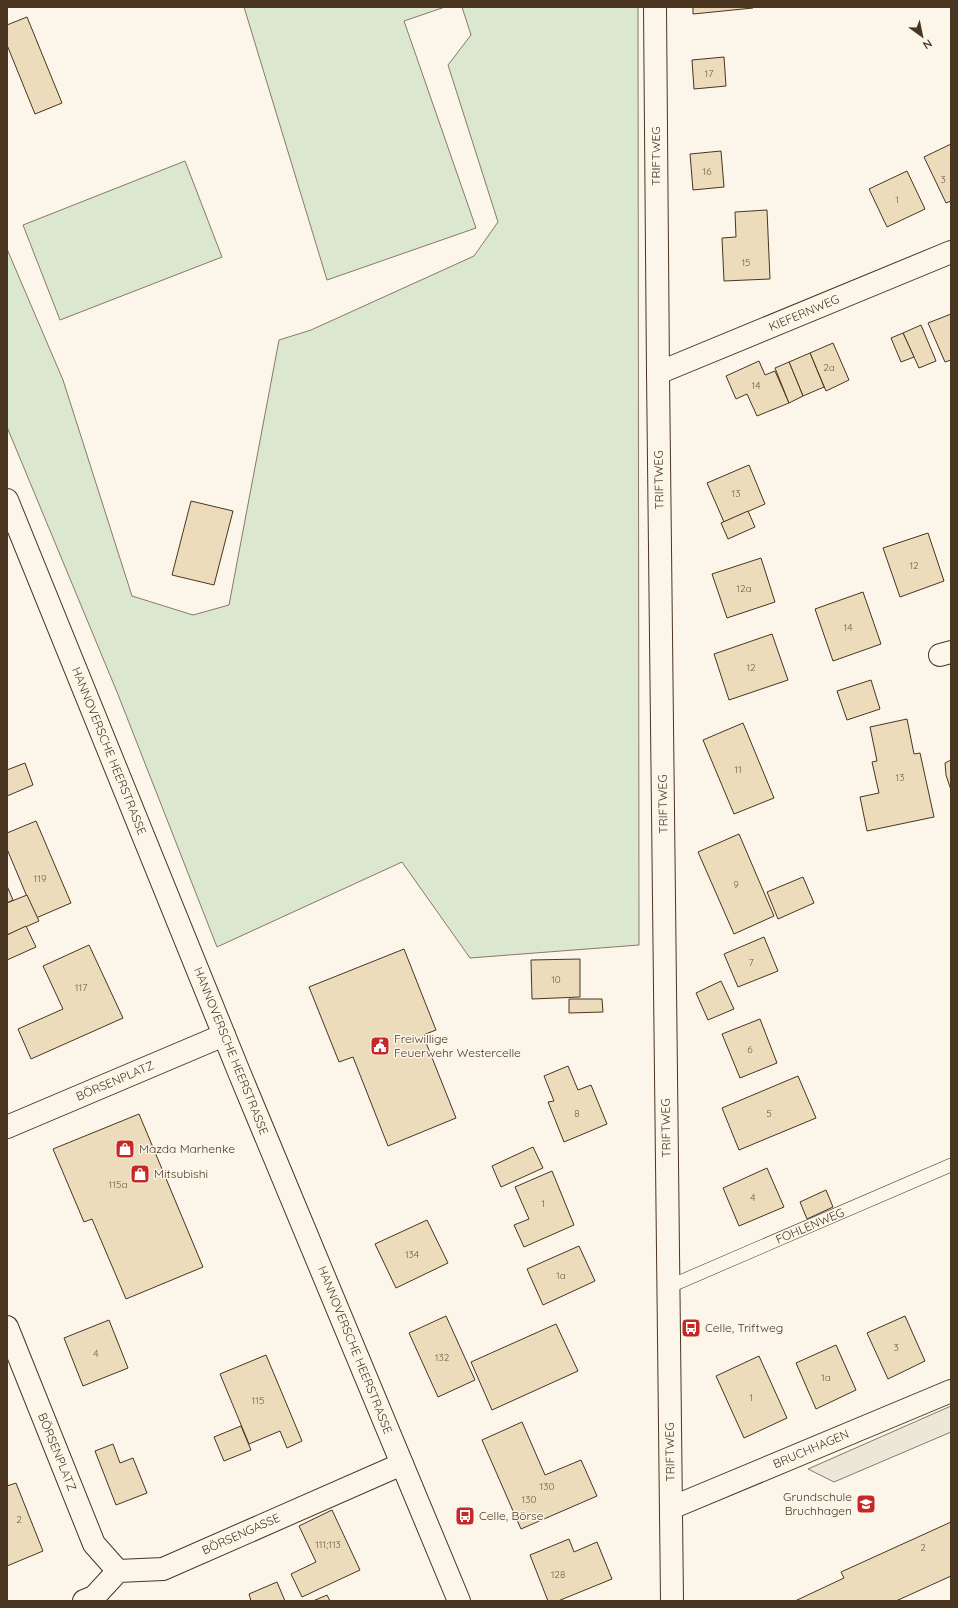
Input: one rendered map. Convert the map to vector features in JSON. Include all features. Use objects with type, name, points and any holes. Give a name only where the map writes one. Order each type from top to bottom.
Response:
[{"type":"street","name":"TRIFTWEG","points":[[655,7],[672,1601]]},
{"type":"street","name":"KIEFERNWEG","points":[[658,373],[951,252]]},
{"type":"street","name":"HANNOVERSCHE HEERSTRASSE","points":[[7,500],[13,532],[459,1601]]},
{"type":"street","name":"BÖRSENPLATZ","points":[[7,1127],[224,1035]]},
{"type":"street","name":"BÖRSENPLATZ","points":[[7,1327],[94,1544],[118,1571]]},
{"type":"street","name":"BRUCHHAGEN","points":[[671,1508],[951,1391]]},
{"type":"street","name":"BÖRSENGASSE","points":[[118,1571],[163,1569],[402,1464]]},
{"type":"street","points":[[84,1601],[94,1597],[118,1571]]},
{"type":"lane","name":"FOHLENWEG","points":[[668,1286],[951,1165]]},
{"type":"green space","points":[[244,7],[445,7],[404,21],[476,228],[327,280]]},
{"type":"green space","points":[[462,7],[638,7],[639,945],[470,958],[402,862],[217,947],[117,692],[7,427],[7,249],[63,380],[132,596],[193,615],[229,605],[279,340],[311,330],[474,256],[498,222],[448,65],[471,35]]},
{"type":"green space","points":[[185,161],[222,257],[60,320],[23,225]]},
{"type":"shaded area","points":[[951,1406],[951,1432],[834,1482],[808,1469]]},
{"type":"building","points":[[693,7],[753,7],[753,8],[693,14]]},
{"type":"building","points":[[27,17],[62,103],[35,114],[7,45],[7,25]]},
{"type":"building","points":[[724,57],[726,86],[694,89],[692,60]]},
{"type":"building","points":[[951,144],[951,201],[946,203],[924,157]]},
{"type":"building","points":[[721,151],[724,187],[693,190],[690,154]]},
{"type":"building","points":[[907,171],[925,209],[887,227],[869,189]]},
{"type":"building","points":[[767,210],[770,279],[724,281],[722,238],[736,237],[735,212]]},
{"type":"building","points":[[951,314],[951,360],[945,362],[928,323]]},
{"type":"building","points":[[921,325],[936,361],[919,368],[903,333]]},
{"type":"building","points":[[903,333],[914,357],[901,362],[891,338]]},
{"type":"building","points":[[833,343],[849,380],[826,391],[810,353]]},
{"type":"building","points":[[810,353],[824,387],[803,396],[789,362]]},
{"type":"building","points":[[759,361],[765,375],[775,371],[789,403],[757,416],[747,394],[736,399],[726,376]]},
{"type":"building","points":[[789,362],[803,396],[789,403],[775,368]]},
{"type":"building","points":[[749,465],[765,504],[724,522],[707,483]]},
{"type":"building","points":[[191,501],[233,511],[214,585],[172,575]]},
{"type":"building","points":[[748,511],[755,527],[728,539],[721,523]]},
{"type":"building","points":[[928,533],[944,581],[900,597],[883,548]]},
{"type":"building","points":[[761,558],[775,602],[727,618],[712,574]]},
{"type":"building","points":[[863,592],[881,644],[833,661],[815,609]]},
{"type":"building","points":[[772,634],[788,680],[729,700],[714,654]]},
{"type":"building","points":[[871,680],[880,709],[847,720],[837,691]]},
{"type":"building","points":[[907,719],[914,754],[920,753],[934,817],[867,831],[860,797],[879,793],[872,762],[877,761],[870,727]]},
{"type":"building","points":[[743,723],[774,798],[734,814],[703,740]]},
{"type":"building","points":[[951,760],[951,790],[946,775],[945,763]]},
{"type":"building","points":[[25,763],[33,785],[7,796],[7,770]]},
{"type":"building","points":[[36,821],[71,903],[36,918],[7,849],[7,833]]},
{"type":"building","points":[[739,834],[774,916],[734,934],[698,852]]},
{"type":"building","points":[[803,877],[814,903],[778,919],[767,892]]},
{"type":"building","points":[[7,886],[13,900],[7,903]]},
{"type":"building","points":[[27,895],[39,921],[7,935],[7,903]]},
{"type":"building","points":[[26,926],[36,947],[7,960],[7,935]]},
{"type":"building","points":[[764,937],[778,971],[738,987],[724,954]]},
{"type":"building","points":[[89,945],[123,1018],[31,1059],[18,1029],[63,1009],[43,966]]},
{"type":"building","name":"Freiwillige Feuerwehr Westercelle","points":[[404,949],[436,1030],[423,1035],[456,1118],[388,1146],[353,1057],[339,1062],[309,987]]},
{"type":"building","points":[[580,959],[580,997],[532,999],[531,960]]},
{"type":"building","points":[[721,981],[734,1009],[708,1020],[696,993]]},
{"type":"building","points":[[569,999],[602,999],[603,1012],[569,1013]]},
{"type":"building","points":[[760,1019],[777,1063],[740,1078],[722,1034]]},
{"type":"building","points":[[568,1066],[578,1090],[591,1085],[607,1124],[564,1142],[548,1102],[554,1101],[544,1076]]},
{"type":"building","points":[[798,1076],[816,1118],[739,1150],[722,1108]]},
{"type":"building","points":[[139,1114],[203,1267],[126,1299],[92,1219],[84,1222],[53,1149]]},
{"type":"building","points":[[533,1147],[543,1168],[501,1187],[492,1166]]},
{"type":"building","points":[[767,1168],[784,1207],[739,1226],[723,1188]]},
{"type":"building","points":[[552,1171],[574,1225],[524,1247],[514,1225],[529,1219],[515,1187]]},
{"type":"building","points":[[826,1190],[833,1207],[807,1219],[800,1202]]},
{"type":"building","points":[[427,1220],[448,1263],[396,1288],[375,1244]]},
{"type":"building","points":[[579,1246],[595,1281],[543,1305],[527,1269]]},
{"type":"building","points":[[446,1316],[475,1380],[438,1397],[409,1333]]},
{"type":"building","points":[[905,1316],[925,1361],[888,1379],[867,1333]]},
{"type":"building","points":[[109,1320],[128,1368],[83,1386],[64,1338]]},
{"type":"building","points":[[556,1324],[578,1371],[492,1410],[471,1362]]},
{"type":"building","points":[[836,1345],[856,1390],[816,1409],[796,1363]]},
{"type":"building","points":[[266,1355],[302,1441],[287,1448],[280,1431],[249,1444],[220,1374]]},
{"type":"building","points":[[759,1356],[787,1418],[744,1438],[716,1376]]},
{"type":"building","points":[[522,1422],[545,1475],[581,1460],[597,1496],[521,1529],[482,1440]]},
{"type":"building","points":[[241,1426],[251,1450],[224,1461],[214,1437]]},
{"type":"building","points":[[113,1444],[120,1463],[133,1458],[147,1493],[116,1505],[95,1451]]},
{"type":"building","points":[[16,1483],[43,1551],[7,1566],[7,1486]]},
{"type":"building","points":[[332,1510],[360,1570],[302,1597],[291,1574],[316,1562],[299,1526]]},
{"type":"building","points":[[951,1522],[951,1576],[896,1601],[795,1601],[844,1578],[841,1572]]},
{"type":"building","points":[[569,1539],[574,1552],[597,1542],[612,1579],[558,1601],[548,1601],[530,1555]]},
{"type":"building","points":[[277,1582],[285,1601],[251,1601],[249,1594]]},
{"type":"building","points":[[327,1595],[330,1601],[313,1601]]},
{"type":"place","name":"Freiwillige Feuerwehr Westercelle","points":[[380,1046]]},
{"type":"place","name":"Mazda Marhenke","points":[[125,1149]]},
{"type":"place","name":"Mitsubishi","points":[[140,1174]]},
{"type":"place","name":"Celle, Triftweg","points":[[691,1328]]},
{"type":"place","name":"Grundschule Bruchhagen","points":[[866,1504]]},
{"type":"place","name":"Celle, Börse","points":[[465,1516]]}]
